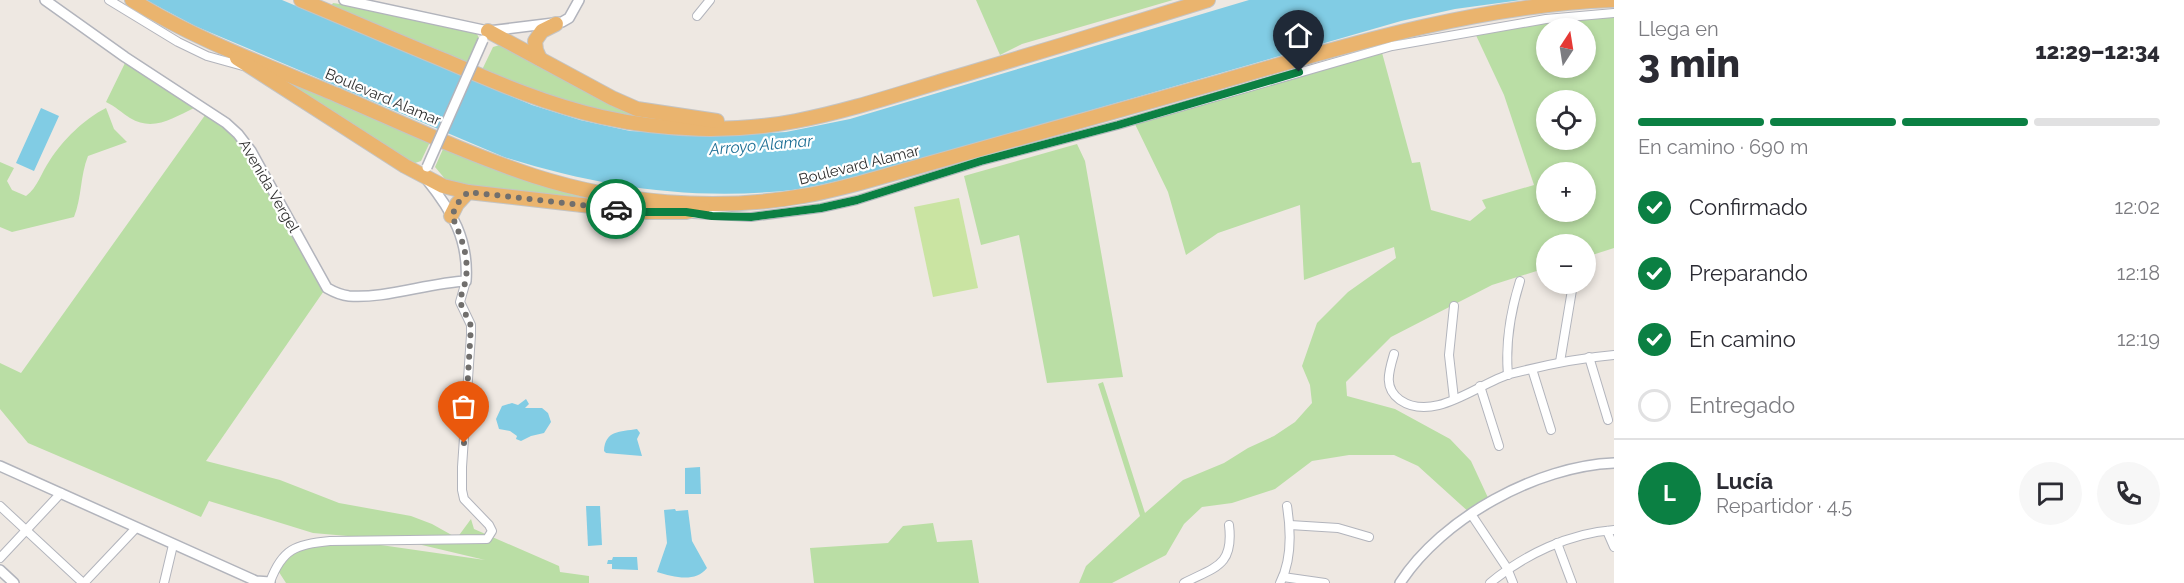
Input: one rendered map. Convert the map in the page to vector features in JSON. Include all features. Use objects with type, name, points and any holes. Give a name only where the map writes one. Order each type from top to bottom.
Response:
[{"type":"highway","name":"Boulevard Alamar","points":[[132,0],[158,16],[218,44],[454,146],[536,176],[624,196],[718,203],[802,196],[860,183],[1357,42],[1470,17],[1613,0]]},
{"type":"highway","points":[[301,0],[505,87],[549,102],[603,117],[646,124],[739,128],[794,121],[837,112],[1069,44],[1208,0]]},
{"type":"highway","points":[[540,59],[535,41],[542,32],[556,24]]},
{"type":"highway","points":[[486,36],[540,59],[612,99],[637,109],[709,119],[739,128]]},
{"type":"highway","points":[[218,44],[250,68],[426,172],[443,186],[468,192],[643,212],[686,212],[718,203]]},
{"type":"highway","points":[[452,216],[457,204],[468,192]]},
{"type":"street","name":"Avenida Vergel","points":[[45,0],[226,123],[238,134],[250,151],[327,288],[347,296],[360,296],[446,282],[466,281]]},
{"type":"street","points":[[109,0],[178,42],[207,56],[250,68]]},
{"type":"street","points":[[344,0],[486,36],[556,24],[569,18],[579,0]]},
{"type":"street","points":[[697,16],[710,0]]},
{"type":"street","points":[[686,212],[712,216],[759,216],[798,212],[848,202],[981,161],[1118,125],[1392,46],[1546,19],[1614,13]]},
{"type":"street","points":[[0,466],[256,581],[270,582],[274,570],[282,559],[294,548],[304,543],[487,539],[492,531],[489,525],[464,499],[462,490],[471,326],[460,302],[466,281],[467,262],[464,246],[452,216],[426,172],[486,36]]},
{"type":"street","points":[[1357,42],[1392,46]]},
{"type":"street","points":[[1508,375],[1506,350],[1511,309],[1520,281]]},
{"type":"street","points":[[1560,362],[1571,294]]},
{"type":"street","points":[[1454,306],[1449,356],[1454,399]]},
{"type":"street","points":[[1394,354],[1388,375],[1389,387],[1397,398],[1409,405],[1422,408],[1436,407],[1508,375],[1560,362],[1614,355]]},
{"type":"street","points":[[1589,357],[1608,420]]},
{"type":"street","points":[[1532,369],[1551,430]]},
{"type":"street","points":[[1480,386],[1499,446]]},
{"type":"street","points":[[1400,583],[1406,573],[1442,536],[1471,514],[1523,484],[1576,468],[1614,463]]},
{"type":"street","points":[[0,558],[61,494]]},
{"type":"street","points":[[0,506],[83,583],[136,528]]},
{"type":"street","points":[[1287,506],[1290,542],[1281,580],[1325,583]]},
{"type":"street","points":[[1471,514],[1508,568],[1513,583]]},
{"type":"street","points":[[1184,583],[1221,564],[1231,541],[1229,525]]},
{"type":"street","points":[[1290,525],[1338,528],[1368,537]]},
{"type":"street","points":[[1490,583],[1508,568],[1557,543],[1611,531],[1614,547]]},
{"type":"street","points":[[1557,543],[1572,583]]},
{"type":"street","points":[[164,583],[174,545]]},
{"type":"street","points":[[0,570],[14,583]]},
{"type":"green space","points":[[976,0],[1173,0],[1022,44],[1000,55]]},
{"type":"green space","points":[[333,3],[367,8],[476,32],[480,40],[468,65],[331,6]]},
{"type":"green space","points":[[1614,13],[1614,248],[1596,254],[1596,234],[1536,234],[1536,271],[1492,285],[1391,337],[1346,382],[1347,396],[1395,409],[1450,439],[1471,461],[1490,502],[1471,514],[1418,466],[1394,455],[1349,455],[1312,461],[1275,489],[1232,503],[1202,507],[1184,524],[1166,555],[1112,583],[1079,583],[1086,566],[1140,516],[1098,384],[1103,382],[1145,513],[1183,480],[1224,463],[1295,422],[1312,403],[1310,385],[1302,366],[1317,323],[1348,292],[1396,258],[1394,247],[1304,280],[1300,205],[1218,233],[1186,255],[1168,192],[1133,120],[1381,49],[1412,163],[1420,162],[1431,210],[1470,221],[1486,208],[1482,200],[1534,185],[1504,95],[1474,31],[1536,23],[1536,78],[1596,78],[1596,18],[1575,18]]},
{"type":"green space","points":[[500,45],[612,102],[697,121],[655,121],[564,103],[481,72],[493,47]]},
{"type":"green space","points":[[125,63],[194,108],[155,124],[138,122],[130,118],[106,102]]},
{"type":"green space","points":[[257,65],[430,142],[421,161],[412,164]]},
{"type":"green space","points":[[106,108],[114,129],[127,142],[88,156],[74,217],[12,232],[0,227],[0,162],[14,168],[7,181],[12,190],[26,196],[34,188],[61,145],[82,124]]},
{"type":"green space","points":[[208,111],[250,148],[328,285],[206,461],[280,480],[339,503],[411,516],[432,524],[457,538],[471,519],[474,529],[559,566],[560,572],[589,576],[589,583],[286,583],[277,569],[283,560],[304,544],[353,541],[485,560],[405,541],[313,533],[209,501],[201,517],[28,443],[0,409],[0,363],[21,373]]},
{"type":"green space","points":[[1077,144],[1085,161],[1123,377],[1047,383],[1019,235],[981,245],[964,176]]},
{"type":"green space","points":[[443,149],[520,179],[603,202],[478,189],[446,180],[435,167]]},
{"type":"green space","points":[[959,198],[978,288],[933,297],[914,207]]},
{"type":"green space","points":[[933,523],[937,542],[972,540],[979,583],[814,583],[810,548],[888,543],[903,526]]},
{"type":"water","name":"Arroyo Alamar","points":[[146,0],[282,0],[532,105],[580,120],[630,131],[725,136],[786,132],[850,119],[1249,0],[1521,0],[1455,9],[1401,21],[873,173],[793,190],[719,194],[611,184],[504,157],[195,26]]},
{"type":"water","points":[[41,108],[59,116],[34,171],[16,163]]},
{"type":"water","points":[[526,399],[529,404],[525,408],[542,408],[548,413],[551,422],[544,433],[521,441],[516,439],[517,436],[510,431],[499,429],[496,419],[502,406],[512,403],[518,405]]},
{"type":"water","points":[[637,429],[640,433],[637,439],[642,456],[604,451],[607,439],[614,433]]},
{"type":"water","points":[[700,467],[701,494],[685,494],[685,468]]},
{"type":"water","points":[[586,506],[600,506],[602,545],[588,546]]},
{"type":"water","points":[[675,509],[676,511],[688,510],[692,541],[707,568],[697,576],[684,578],[657,572],[667,543],[664,510]]},
{"type":"water","points":[[613,557],[637,557],[638,570],[612,569],[612,564],[607,564],[608,560],[612,560]]},
{"type":"way so far","points":[[464,443],[471,326],[460,302],[466,281],[467,262],[464,246],[452,216],[462,196],[468,192],[616,209]]},
{"type":"route","points":[[616,209],[666,214],[686,212],[699,215],[751,217],[821,208],[857,200],[981,161],[1118,125],[1299,72]]}]
